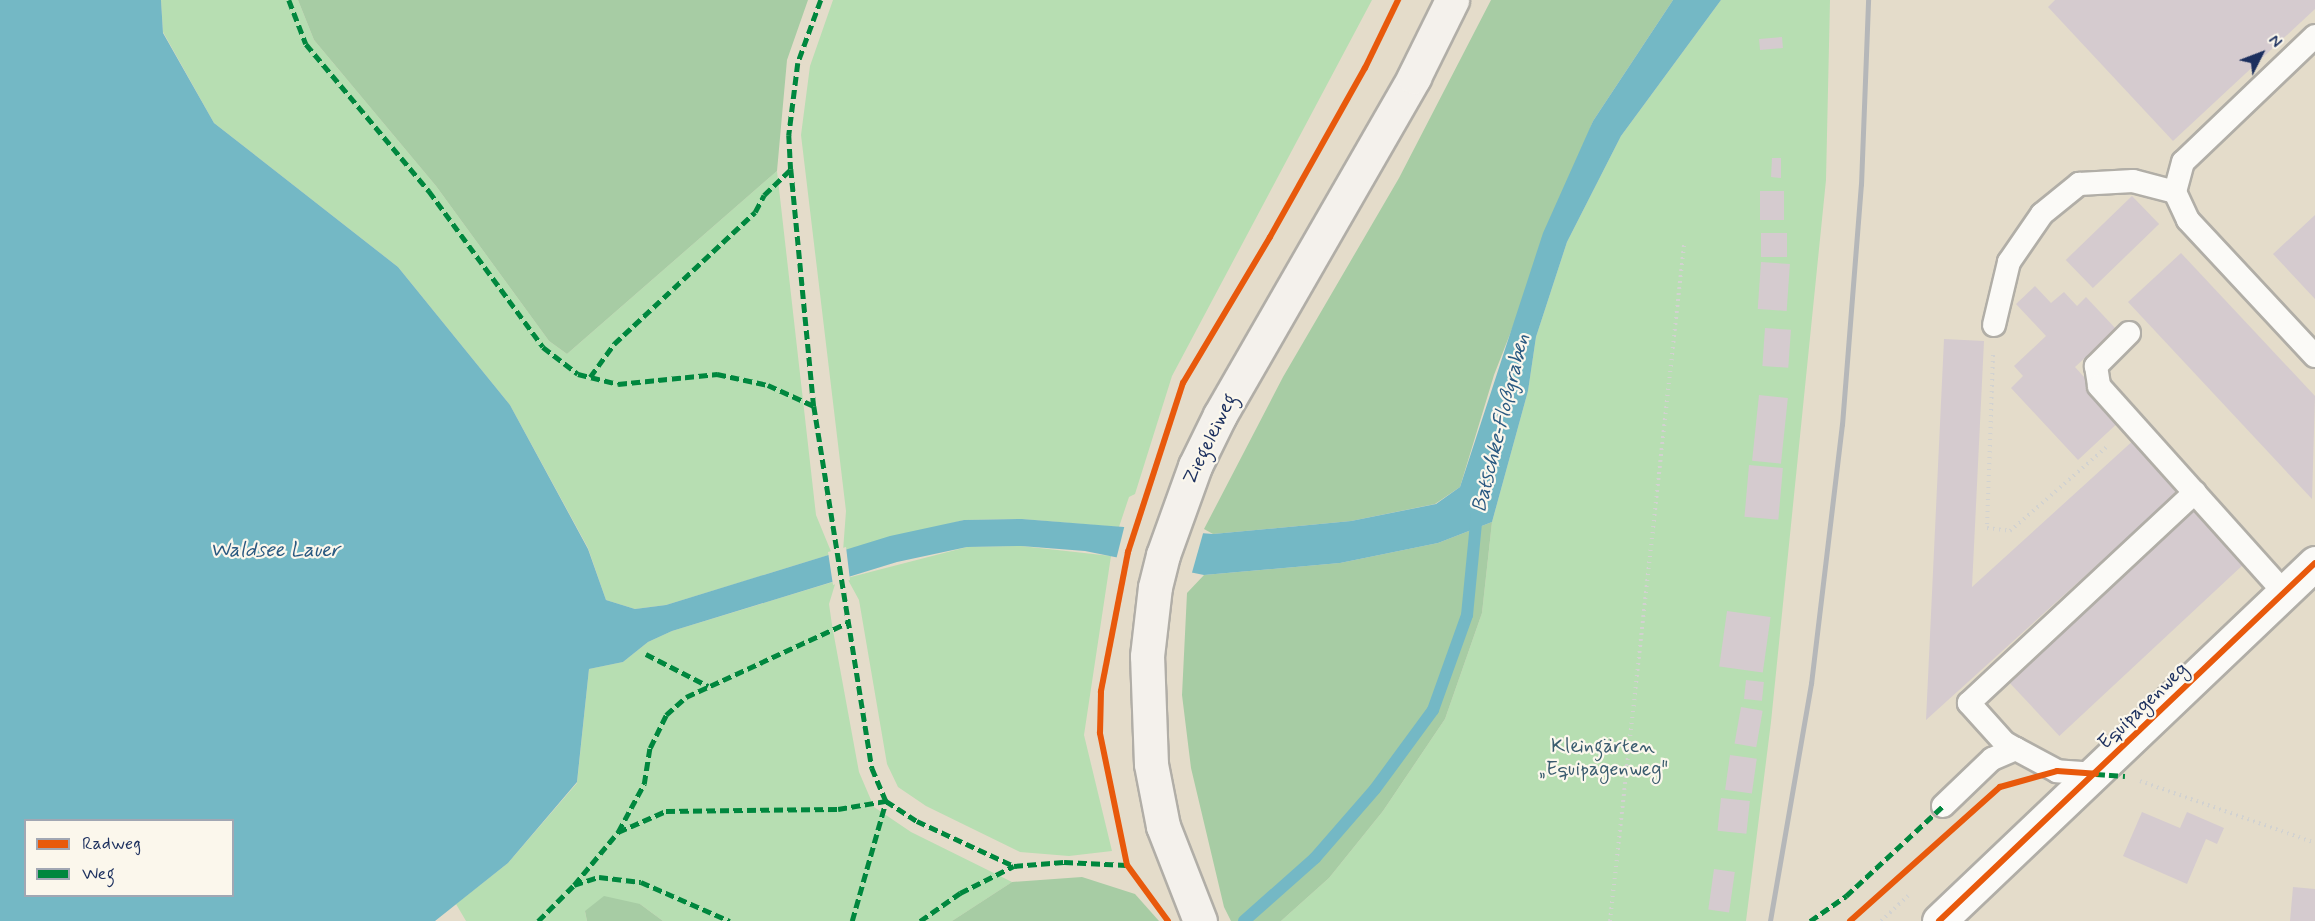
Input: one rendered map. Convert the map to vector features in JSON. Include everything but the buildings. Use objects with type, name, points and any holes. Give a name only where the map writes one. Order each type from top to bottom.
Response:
[{"type":"main road","name":"Ziegeleiweg","points":[[1199,920],[1163,826],[1151,764],[1147,656],[1155,587],[1172,523],[1220,415],[1408,88],[1452,0]]},
{"type":"street","name":"Equipagenweg","points":[[1939,921],[2315,563]]},
{"type":"lane","points":[[2315,36],[2183,162],[2175,192],[2188,220],[2315,356]]},
{"type":"lane","points":[[1994,325],[2009,262],[2042,214],[2079,184],[2133,181],[2175,192]]},
{"type":"lane","points":[[2129,333],[2096,366],[2099,386],[2284,592]]},
{"type":"lane","points":[[2096,774],[2057,771],[2005,743],[1969,703],[2195,492]]},
{"type":"lane","points":[[1943,806],[1992,759],[2016,749]]},
{"type":"path","points":[[1610,921],[1684,245]]},
{"type":"path","points":[[1994,325],[1987,528],[2010,531],[2134,424]]},
{"type":"path","points":[[2136,780],[2315,843]]},
{"type":"green space","points":[[161,0],[298,0],[314,40],[436,186],[549,341],[567,354],[777,171],[816,515],[832,554],[666,605],[635,609],[606,600],[588,548],[510,405],[398,267],[214,123],[163,32]]},
{"type":"green space","points":[[298,0],[808,0],[787,60],[777,171],[567,354],[549,341],[436,186],[314,40]]},
{"type":"green space","points":[[833,0],[1372,0],[1172,376],[1135,494],[1129,497],[1119,527],[1022,519],[964,520],[843,551],[846,511],[801,135],[810,66]]},
{"type":"green space","points":[[1491,0],[1673,0],[1593,121],[1494,375],[1460,487],[1435,504],[1351,521],[1213,534],[1204,529],[1283,377],[1399,178]]},
{"type":"green space","name":"Kleingärten „Equipagenweg\"","points":[[1721,0],[1830,0],[1826,180],[1771,722],[1746,921],[1281,921],[1329,878],[1383,811],[1445,719],[1482,613],[1492,522],[1528,391],[1536,337],[1567,242],[1621,136]]},
{"type":"green space","points":[[1492,522],[1482,613],[1445,719],[1383,811],[1329,878],[1281,921],[1231,921],[1224,907],[1191,768],[1182,695],[1187,593],[1204,575],[1340,563],[1438,543]]},
{"type":"green space","points":[[1021,546],[1111,556],[1084,735],[1112,851],[1069,856],[1020,852],[926,806],[898,787],[887,764],[859,600],[847,578],[967,547]]},
{"type":"green space","points":[[836,581],[829,604],[832,625],[859,772],[874,807],[911,832],[1012,882],[952,921],[663,921],[640,904],[585,911],[587,921],[466,921],[456,904],[508,863],[577,783],[589,669],[623,662],[648,642],[672,631]]},
{"type":"green space","points":[[1082,877],[1135,894],[1159,921],[952,921],[1012,882]]},
{"type":"green space","points":[[604,896],[640,904],[663,921],[587,921],[585,911]]},
{"type":"water","name":"Waldsee Lauer","points":[[0,0],[161,0],[163,33],[214,123],[398,267],[510,405],[588,549],[606,600],[635,609],[666,605],[890,536],[964,520],[1022,519],[1213,534],[1351,521],[1436,504],[1460,487],[1543,233],[1593,121],[1673,0],[1721,0],[1621,136],[1567,242],[1536,337],[1528,391],[1492,522],[1438,543],[1340,563],[1204,575],[1085,551],[1021,546],[967,547],[897,562],[672,631],[648,642],[623,662],[589,669],[577,782],[508,863],[435,921],[0,921]]},
{"type":"pier","points":[[1125,524],[1204,530],[1191,576],[1116,560]]},
{"type":"pier","points":[[846,547],[850,580],[833,585],[828,552]]},
{"type":"waterway","name":"Batschke‐Floßgraben","points":[[1244,921],[1315,858],[1375,789],[1433,710],[1467,615],[1477,513]]},
{"type":"railway","points":[[1770,921],[1811,684],[1842,425],[1861,185],[1868,0]]},
{"type":"marked path","points":[[289,0],[306,44],[429,191],[543,347],[578,374],[618,384],[717,374],[768,385],[814,406]]},
{"type":"marked path","points":[[821,0],[798,63],[789,135],[791,169],[814,406],[872,768],[886,801]]},
{"type":"marked path","points":[[590,377],[614,344],[755,212],[764,195],[791,169]]},
{"type":"marked path","points":[[574,885],[618,832],[644,784],[650,748],[666,715],[686,697],[847,623]]},
{"type":"marked path","points":[[646,654],[708,686]]},
{"type":"marked path","points":[[2096,774],[2125,776]]},
{"type":"marked path","points":[[618,832],[666,811],[838,809],[886,801],[917,821],[1014,866]]},
{"type":"marked path","points":[[852,921],[886,801]]},
{"type":"marked path","points":[[1810,921],[1846,896],[1943,806]]},
{"type":"marked path","points":[[920,921],[960,893],[1014,866],[1064,862],[1127,865]]},
{"type":"marked path","points":[[538,921],[574,885],[599,877],[641,882],[730,921]]},
{"type":"cycle path","points":[[1168,921],[1127,865],[1100,733],[1101,691],[1128,552],[1183,383],[1270,237],[1365,68],[1398,0]]},
{"type":"cycle path","points":[[1939,921],[2315,563]]},
{"type":"cycle path","points":[[1850,921],[2000,787],[2057,771],[2096,774]]}]
